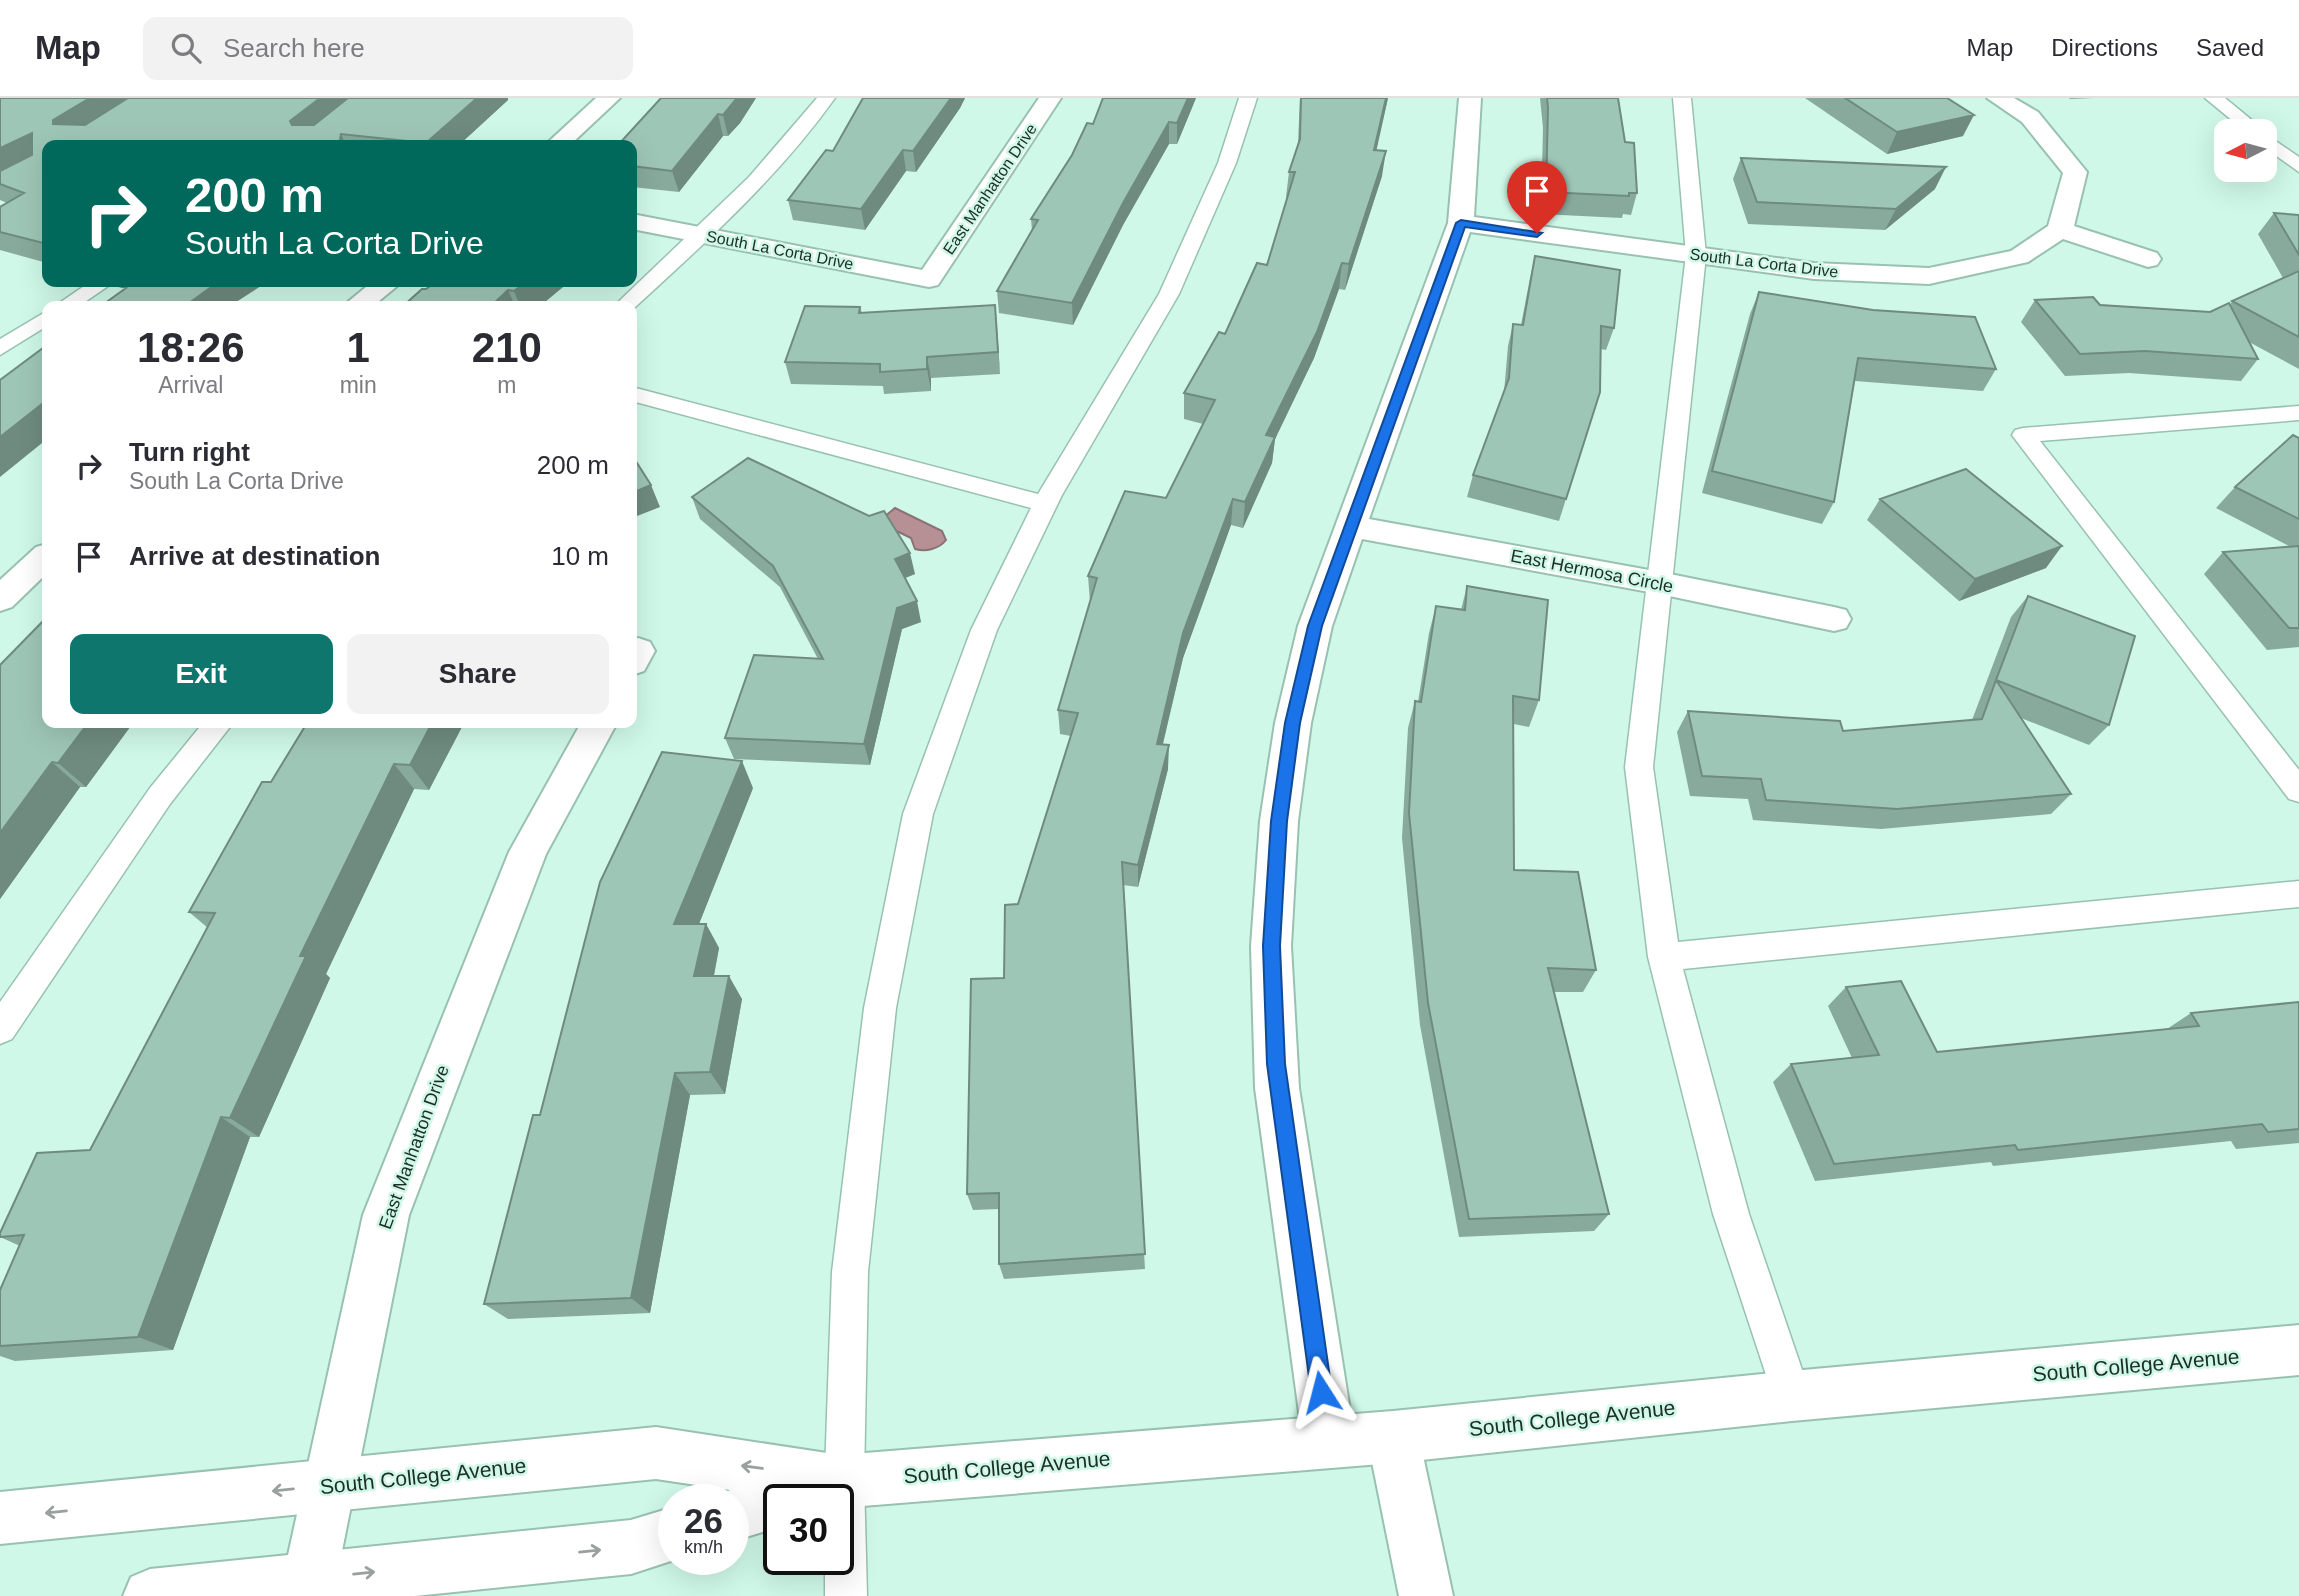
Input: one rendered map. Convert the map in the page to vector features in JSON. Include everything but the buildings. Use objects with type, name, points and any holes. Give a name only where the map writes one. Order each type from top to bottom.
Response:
[{"type":"street","points":[[563,140],[609,98]]},
{"type":"street","name":"East Manhatton Drive","points":[[929,279],[1050,98]]},
{"type":"street","points":[[1329,1442],[1277,1088],[1271,946],[1279,821],[1293,723],[1315,626],[1461,223],[1470,98]]},
{"type":"street","points":[[1998,98],[2030,117],[2075,172],[2060,230],[2148,259]]},
{"type":"street","name":"South La Corta Drive","points":[[637,223],[929,279]]},
{"type":"street","name":"South La Corta Drive","points":[[1461,223],[1814,271],[1929,276],[2019,257],[2060,230]]},
{"type":"street","points":[[363,301],[381,287]]},
{"type":"street","name":"East Hermosa Circle","points":[[1349,526],[1660,583],[1834,620]]},
{"type":"street","points":[[0,599],[42,560]]},
{"type":"street","name":"East Manhatton Drive","points":[[308,1587],[386,1215],[528,852],[596,728]]},
{"type":"street","name":"South College Avenue","points":[[0,1518],[656,1453],[844,1480],[1393,1437],[1792,1396],[2299,1350]]},
{"type":"street","points":[[1393,1437],[1426,1596]]},
{"type":"street","name":"South College Avenue","points":[[831,1484],[844,1480]]},
{"type":"street","points":[[150,1596],[308,1587],[631,1547],[658,1539]]},
{"type":"lane","points":[[630,301],[702,236],[790,146],[826,98]]},
{"type":"lane","points":[[846,1596],[844,1480],[850,1272],[880,1008],[918,814],[984,630],[1045,504],[1169,294],[1227,163],[1248,98]]},
{"type":"lane","points":[[1682,98],[1696,255],[1639,767],[1664,957],[1731,1213],[1792,1396]]},
{"type":"lane","points":[[2214,98],[2241,119]]},
{"type":"lane","points":[[2277,148],[2299,166]]},
{"type":"lane","points":[[73,301],[96,287]]},
{"type":"lane","points":[[0,349],[42,320]]},
{"type":"lane","points":[[637,395],[1045,504]]},
{"type":"lane","points":[[2299,413],[2023,435],[2299,791]]},
{"type":"lane","points":[[0,1029],[160,796],[215,728]]},
{"type":"lane","points":[[1664,957],[2299,894]]},
{"type":"shaded area","points":[[895,508],[942,531],[946,540],[932,549],[915,549],[911,538],[878,522]]},
{"type":"route","points":[[1321,1392],[1277,1088],[1271,946],[1279,821],[1293,723],[1315,626],[1461,223],[1537,233]]}]
